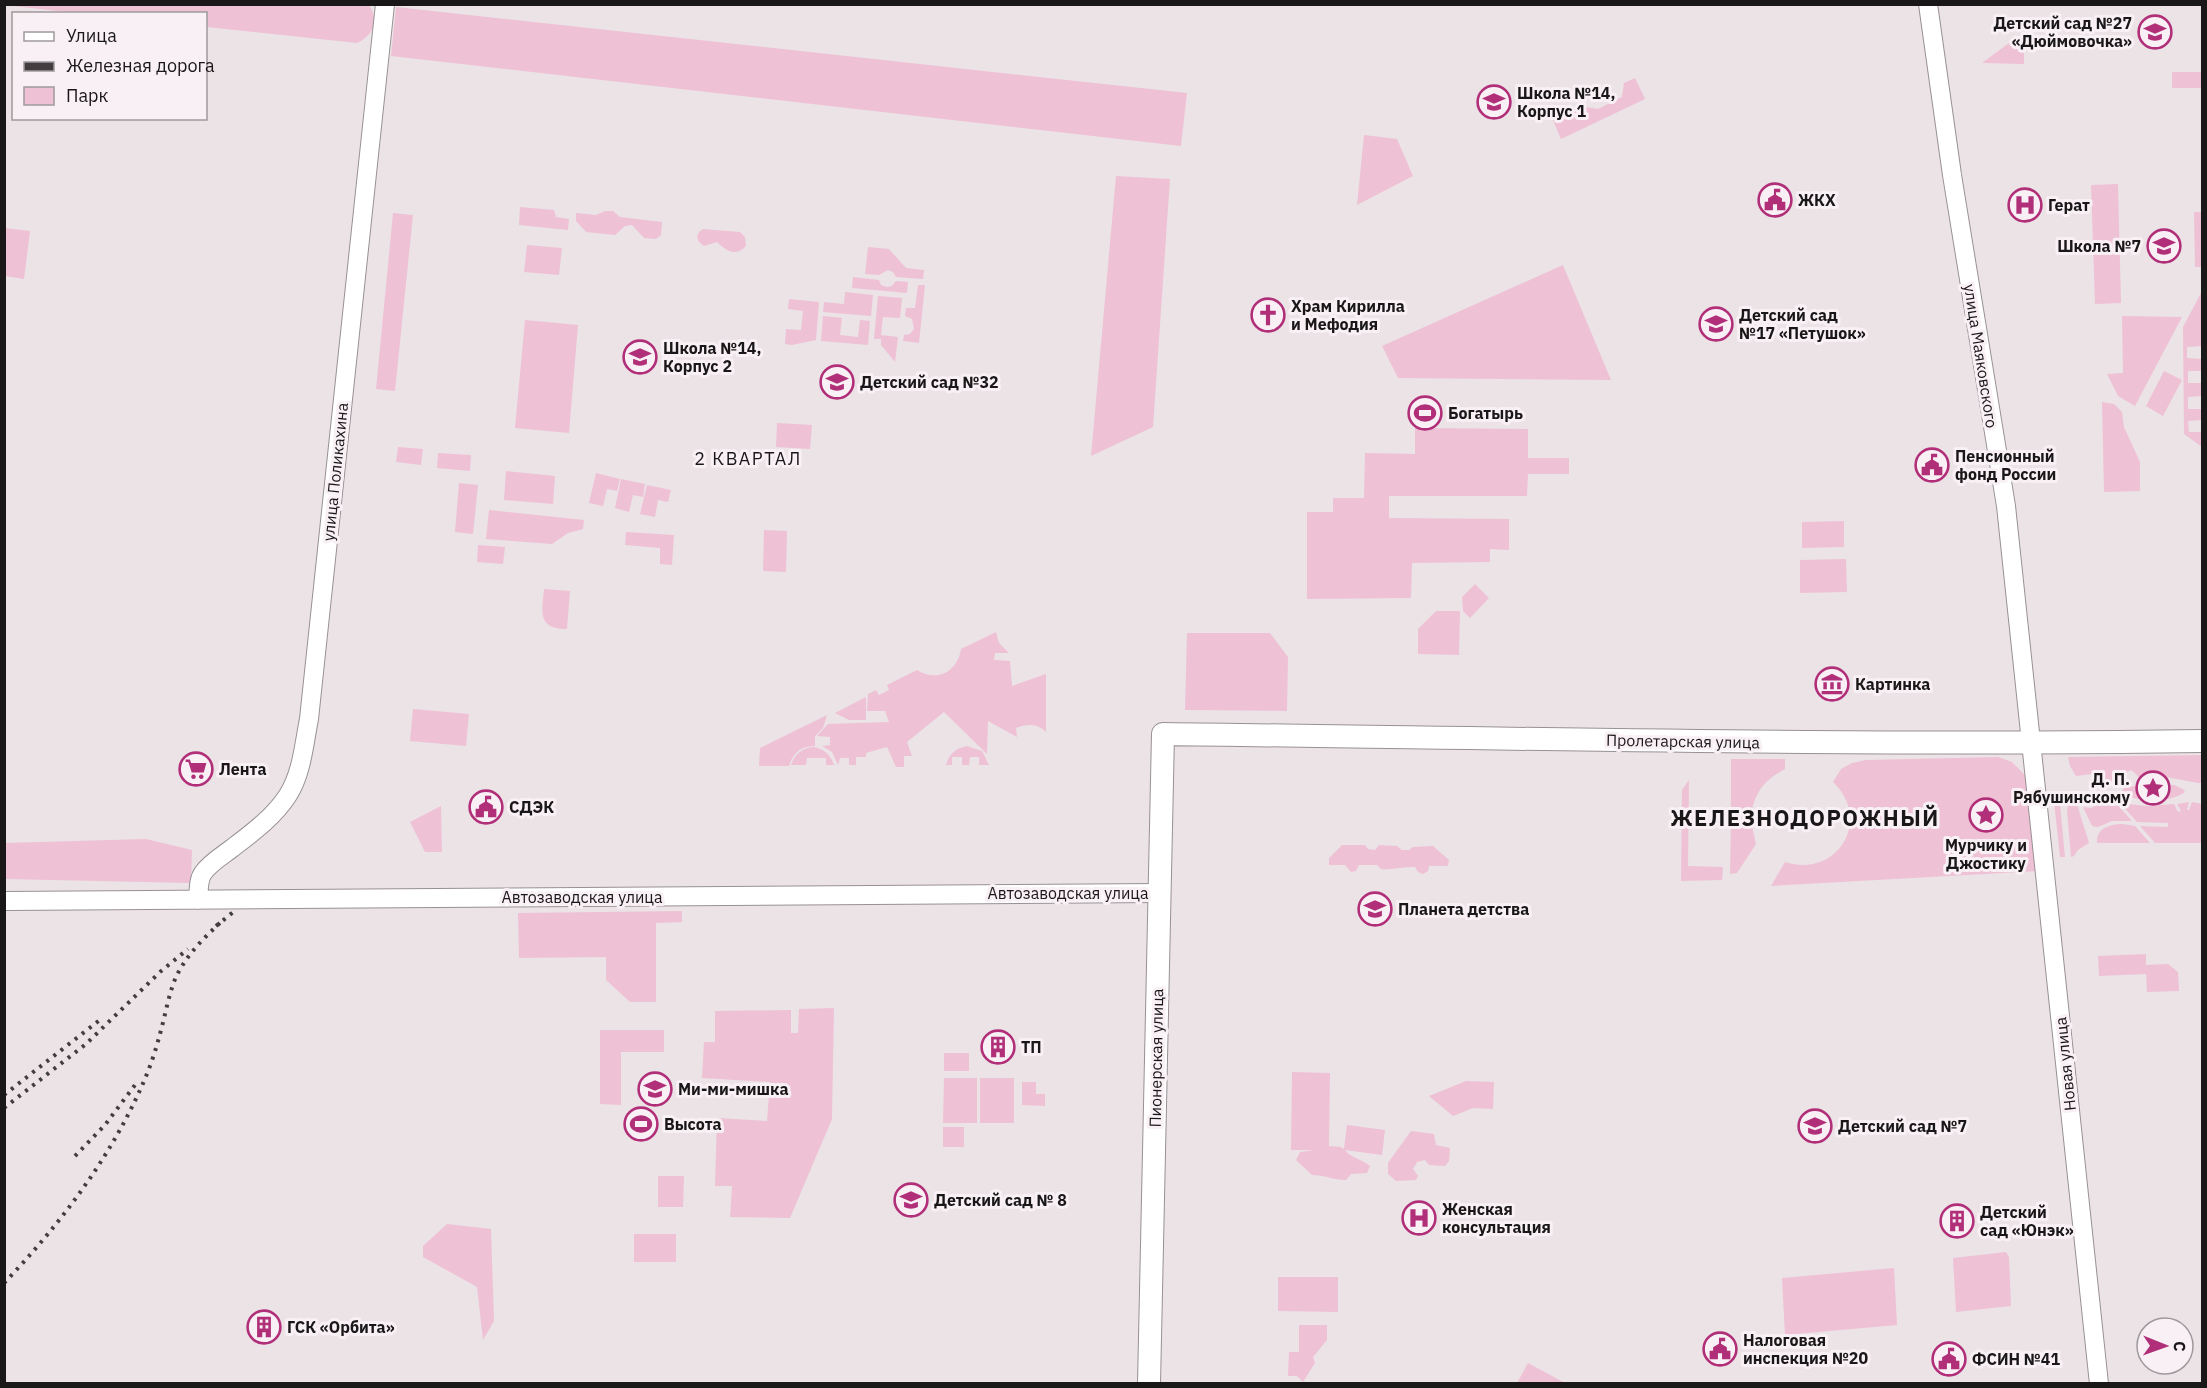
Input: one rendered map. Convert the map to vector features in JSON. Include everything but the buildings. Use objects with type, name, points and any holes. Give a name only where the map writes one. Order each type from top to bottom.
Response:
[{"type":"main road","name":"Пролетарская улица","points":[[1163,734],[1800,743],[2031,744],[2202,741]]},
{"type":"main road","name":"Пионерская улица","points":[[1149,1383],[1163,734]]},
{"type":"street","name":"улица Поликахина","points":[[198,900],[203,873],[212,863],[272,816],[288,795],[297,776],[302,755],[309,719],[385,4]]},
{"type":"street","name":"улица Маяковского","points":[[1933,8],[1952,176],[2006,506],[2031,744]]},
{"type":"street","name":"Новая улица","points":[[2031,744],[2099,1383]]},
{"type":"street","name":"Автозаводская улица","points":[[4,901],[1159,893]]},
{"type":"green space","points":[[5,5],[369,5],[374,22],[367,36],[357,43],[207,27],[207,12],[66,12]]},
{"type":"green space","points":[[396,7],[1187,93],[1181,146],[391,56]]},
{"type":"green space","points":[[2024,32],[2024,64],[1982,63]]},
{"type":"green space","points":[[2172,72],[2202,72],[2202,88],[2172,88]]},
{"type":"green space","points":[[1635,78],[1645,99],[1561,139],[1552,118],[1578,106],[1598,109],[1622,97],[1624,83]]},
{"type":"green space","points":[[1364,135],[1397,139],[1413,176],[1357,205]]},
{"type":"green space","points":[[1116,176],[1170,179],[1153,427],[1091,456]]},
{"type":"green space","points":[[2118,184],[2121,303],[2095,304],[2091,185]]},
{"type":"green space","points":[[520,207],[554,210],[556,217],[569,219],[568,230],[519,225]]},
{"type":"green space","points":[[605,211],[613,211],[620,217],[662,222],[661,235],[656,239],[644,238],[632,225],[625,226],[615,235],[586,232],[576,221],[576,213],[596,215]]},
{"type":"green space","points":[[2194,212],[2202,212],[2202,267],[2195,267]]},
{"type":"green space","points":[[393,213],[413,215],[395,391],[376,389]]},
{"type":"green space","points":[[5,228],[30,231],[24,279],[5,276]]},
{"type":"green space","points":[[703,229],[740,232],[745,237],[746,246],[738,252],[731,252],[717,242],[704,246],[697,237]]},
{"type":"green space","points":[[527,245],[562,248],[559,275],[524,272]]},
{"type":"green space","points":[[868,247],[889,249],[906,268],[924,270],[923,279],[896,277],[888,270],[879,275],[865,274]]},
{"type":"green space","points":[[1563,265],[1611,380],[1398,378],[1382,346]]},
{"type":"green space","points":[[853,277],[879,280],[881,285],[887,287],[892,286],[896,281],[908,282],[907,293],[852,288]]},
{"type":"green space","points":[[918,285],[925,285],[919,343],[903,341],[904,335],[910,334],[914,329],[912,319],[905,316],[906,308],[915,308]]},
{"type":"green space","points":[[845,292],[873,295],[871,316],[823,312],[824,302],[844,304]]},
{"type":"green space","points":[[2201,293],[2202,346],[2187,347],[2187,358],[2202,359],[2202,371],[2188,371],[2188,383],[2202,383],[2202,396],[2188,397],[2188,409],[2202,409],[2202,420],[2188,421],[2189,432],[2202,432],[2202,447],[2184,434],[2183,327]]},
{"type":"green space","points":[[878,296],[902,298],[900,318],[883,317],[881,335],[898,337],[895,362],[881,345],[881,339],[874,339]]},
{"type":"green space","points":[[789,299],[819,302],[816,340],[792,345],[785,344],[786,329],[801,330],[803,311],[788,309]]},
{"type":"green space","points":[[823,316],[842,318],[840,335],[858,337],[860,320],[870,321],[868,345],[821,341]]},
{"type":"green space","points":[[2122,316],[2182,317],[2135,406],[2118,396],[2107,374],[2123,373]]},
{"type":"green space","points":[[525,320],[578,325],[569,433],[515,428]]},
{"type":"green space","points":[[2164,371],[2182,380],[2163,416],[2146,406]]},
{"type":"green space","points":[[2102,402],[2114,404],[2122,412],[2124,427],[2140,462],[2140,491],[2104,492]]},
{"type":"green space","points":[[777,423],[812,425],[810,449],[776,447]]},
{"type":"green space","points":[[1415,428],[1528,429],[1528,458],[1569,458],[1569,474],[1528,474],[1527,496],[1389,496],[1389,518],[1509,519],[1509,550],[1490,549],[1490,562],[1412,563],[1411,598],[1307,599],[1307,512],[1333,512],[1333,498],[1364,498],[1365,453],[1415,454]]},
{"type":"green space","points":[[398,447],[423,449],[421,465],[396,462]]},
{"type":"green space","points":[[438,453],[471,455],[470,471],[437,468]]},
{"type":"green space","points":[[506,471],[555,476],[553,504],[504,500]]},
{"type":"green space","points":[[596,473],[620,479],[617,491],[607,489],[603,506],[589,503]]},
{"type":"green space","points":[[621,479],[645,484],[643,497],[633,495],[629,512],[615,508]]},
{"type":"green space","points":[[459,483],[478,485],[473,534],[455,532]]},
{"type":"green space","points":[[647,485],[671,490],[668,502],[658,500],[655,517],[640,514]]},
{"type":"green space","points":[[489,510],[584,520],[583,529],[568,533],[552,544],[486,539]]},
{"type":"green space","points":[[1844,521],[1844,547],[1802,548],[1802,522]]},
{"type":"green space","points":[[764,530],[787,531],[786,572],[763,571]]},
{"type":"green space","points":[[626,532],[674,535],[672,565],[660,564],[660,548],[625,545]]},
{"type":"green space","points":[[478,545],[505,547],[503,564],[477,562]]},
{"type":"green space","points":[[1846,559],[1847,592],[1800,593],[1800,560]]},
{"type":"green space","points":[[1475,584],[1489,598],[1470,618],[1463,611],[1462,597]]},
{"type":"green space","points":[[544,589],[570,591],[567,629],[550,626],[546,622],[542,612]]},
{"type":"green space","points":[[1436,611],[1460,611],[1459,655],[1418,654],[1418,629]]},
{"type":"green space","points":[[996,632],[999,643],[1009,653],[995,653],[994,660],[1010,661],[1012,686],[1046,674],[1046,732],[1032,725],[1024,726],[1016,728],[1017,737],[988,721],[987,754],[944,712],[907,742],[912,756],[904,756],[904,767],[896,767],[887,747],[866,753],[866,757],[856,757],[856,765],[849,765],[849,758],[840,758],[838,765],[832,752],[822,746],[830,745],[830,737],[817,736],[828,724],[889,722],[885,711],[867,711],[868,694],[876,690],[879,695],[889,690],[887,685],[917,670],[932,675],[945,673],[956,663],[961,649]]},
{"type":"green space","points":[[1187,633],[1270,633],[1288,657],[1287,711],[1185,710]]},
{"type":"green space","points":[[866,697],[866,720],[849,720],[835,713]]},
{"type":"green space","points":[[413,709],[469,714],[466,746],[410,741]]},
{"type":"green space","points":[[827,715],[823,728],[815,736],[815,746],[798,751],[789,766],[759,766],[760,748]]},
{"type":"green space","points":[[967,746],[982,751],[989,765],[979,765],[979,757],[970,757],[969,765],[962,765],[962,757],[952,757],[952,765],[946,765],[954,752]]},
{"type":"green space","points":[[814,747],[827,753],[834,765],[826,765],[826,758],[807,758],[806,765],[791,765],[800,752]]},
{"type":"green space","points":[[2202,755],[2202,783],[2166,777],[2138,777],[2131,770],[2123,774],[2122,780],[2108,783],[2092,774],[2076,776],[2068,757]]},
{"type":"green space","points":[[1998,757],[2012,762],[2026,776],[2039,871],[1771,886],[1785,862],[1804,865],[1820,862],[1834,854],[1844,843],[1849,828],[1850,813],[1845,797],[1833,782],[1841,769],[1852,763],[1866,760]]},
{"type":"green space","points":[[1731,759],[1785,759],[1785,769],[1766,782],[1758,793],[1751,815],[1731,814]]},
{"type":"green space","points":[[1689,780],[1688,866],[1723,867],[1722,880],[1681,881],[1682,790]]},
{"type":"green space","points":[[2146,784],[2174,785],[2185,792],[2179,796],[2162,800],[2144,800],[2127,796],[2121,792],[2124,788]]},
{"type":"green space","points":[[2053,792],[2059,793],[2065,857],[2060,857]]},
{"type":"green space","points":[[2072,801],[2077,804],[2089,843],[2071,857],[2067,811],[2068,804]]},
{"type":"green space","points":[[2105,801],[2115,802],[2132,821],[2112,821],[2098,827],[2092,826],[2083,807],[2091,808]]},
{"type":"green space","points":[[2189,802],[2187,810],[2192,802],[2202,804],[2202,843],[2155,843],[2140,826],[2168,827],[2168,823],[2137,822],[2120,803],[2146,806],[2174,804],[2178,812],[2181,811],[2177,804]]},
{"type":"green space","points":[[441,806],[442,852],[425,852],[410,822]]},
{"type":"green space","points":[[1731,821],[1751,821],[1756,844],[1737,873],[1730,874]]},
{"type":"green space","points":[[2123,824],[2135,826],[2150,843],[2097,843],[2101,830]]},
{"type":"green space","points":[[146,839],[192,850],[191,883],[5,879],[4,843]]},
{"type":"green space","points":[[1342,845],[1365,845],[1368,849],[1375,850],[1379,845],[1397,846],[1402,850],[1433,846],[1449,860],[1448,866],[1429,866],[1428,871],[1423,874],[1415,867],[1381,869],[1377,865],[1359,865],[1356,871],[1351,872],[1345,865],[1329,865],[1329,858]]},
{"type":"green space","points":[[682,911],[682,922],[656,923],[656,1002],[630,1002],[606,980],[606,957],[519,958],[518,913]]},
{"type":"green space","points":[[2146,954],[2146,965],[2168,964],[2178,972],[2179,991],[2147,992],[2146,974],[2099,976],[2098,956]]},
{"type":"green space","points":[[834,1008],[832,1119],[790,1218],[730,1217],[732,1186],[715,1186],[717,1118],[767,1121],[770,1082],[702,1078],[704,1042],[715,1042],[715,1011],[791,1010],[791,1033],[798,1033],[799,1009]]},
{"type":"green space","points":[[600,1030],[664,1030],[664,1052],[621,1052],[621,1105],[600,1104]]},
{"type":"green space","points":[[944,1053],[969,1053],[969,1071],[944,1071]]},
{"type":"green space","points":[[1292,1072],[1330,1073],[1329,1146],[1344,1149],[1347,1125],[1385,1130],[1382,1155],[1345,1150],[1370,1166],[1367,1173],[1351,1174],[1346,1180],[1312,1175],[1296,1160],[1300,1152],[1315,1150],[1291,1150]]},
{"type":"green space","points":[[944,1078],[977,1078],[977,1123],[943,1123]]},
{"type":"green space","points":[[980,1078],[1014,1078],[1014,1123],[980,1123]]},
{"type":"green space","points":[[1466,1081],[1494,1082],[1493,1109],[1473,1108],[1453,1116],[1429,1096]]},
{"type":"green space","points":[[1022,1082],[1036,1082],[1036,1094],[1045,1094],[1045,1106],[1022,1105]]},
{"type":"green space","points":[[943,1127],[964,1127],[964,1147],[943,1147]]},
{"type":"green space","points":[[1411,1131],[1434,1134],[1436,1145],[1450,1148],[1449,1161],[1445,1166],[1429,1165],[1425,1160],[1417,1162],[1413,1169],[1418,1176],[1416,1180],[1396,1181],[1388,1174],[1388,1163]]},
{"type":"green space","points":[[658,1176],[684,1176],[683,1207],[658,1207]]},
{"type":"green space","points":[[447,1224],[491,1229],[494,1321],[483,1340],[477,1287],[423,1257],[423,1246]]},
{"type":"green space","points":[[634,1234],[676,1234],[676,1262],[634,1262]]},
{"type":"green space","points":[[2006,1252],[2009,1257],[2011,1306],[1956,1312],[1953,1258]]},
{"type":"green space","points":[[1894,1268],[1897,1325],[1785,1335],[1782,1278]]},
{"type":"green space","points":[[1278,1277],[1338,1277],[1338,1312],[1278,1311]]},
{"type":"green space","points":[[1299,1325],[1327,1325],[1327,1340],[1313,1357],[1315,1363],[1303,1382],[1297,1376],[1288,1376],[1289,1352],[1299,1352]]},
{"type":"green space","points":[[1528,1363],[1565,1383],[1517,1383]]},
{"type":"railway","points":[[216,926],[237,909]]},
{"type":"railway","points":[[4,1283],[62,1216],[113,1142],[149,1068],[176,977],[202,940],[222,921]]},
{"type":"railway","points":[[4,1108],[86,1044],[160,972],[188,949]]},
{"type":"railway","points":[[4,1095],[101,1019]]},
{"type":"railway","points":[[75,1156],[105,1125],[135,1085]]},
{"type":"place","name":"Детский сад №27 «Дюймовочка»","points":[[2155,32]]},
{"type":"place","name":"Школа №14, Корпус 1","points":[[1494,102]]},
{"type":"place","name":"ЖКХ","points":[[1775,200]]},
{"type":"place","name":"Герат","points":[[2025,205]]},
{"type":"place","name":"Школа №7","points":[[2164,246]]},
{"type":"place","name":"Храм Кирилла и Мефодия","points":[[1268,315]]},
{"type":"place","name":"Детский сад №17 «Петушок»","points":[[1716,324]]},
{"type":"place","name":"Школа №14, Корпус 2","points":[[640,357]]},
{"type":"place","name":"Детский сад №32","points":[[837,382]]},
{"type":"place","name":"Богатырь","points":[[1425,413]]},
{"type":"place","name":"Пенсионный фонд России","points":[[1932,465]]},
{"type":"place","name":"Картинка","points":[[1832,684]]},
{"type":"place","name":"Лента","points":[[196,769]]},
{"type":"place","name":"Д. П. Рябушинскому","points":[[2153,788]]},
{"type":"place","name":"СДЭК","points":[[486,807]]},
{"type":"place","name":"Мурчику и Джостику","points":[[1986,815]]},
{"type":"place","name":"Планета детства","points":[[1375,909]]},
{"type":"place","name":"ТП","points":[[998,1047]]},
{"type":"place","name":"Ми-ми-мишка","points":[[655,1089]]},
{"type":"place","name":"Высота","points":[[641,1124]]},
{"type":"place","name":"Детский сад №7","points":[[1815,1126]]},
{"type":"place","name":"Детский сад № 8","points":[[911,1200]]},
{"type":"place","name":"Женская консультация","points":[[1419,1218]]},
{"type":"place","name":"Детский сад «Юнэк»","points":[[1957,1221]]},
{"type":"place","name":"ГСК «Орбита»","points":[[264,1327]]},
{"type":"place","name":"Налоговая инспекция №20","points":[[1720,1349]]},
{"type":"place","name":"ФСИН №41","points":[[1949,1359]]},
{"type":"district","name":"2 КВАРТАЛ","points":[[748,459]]},
{"type":"district","name":"ЖЕЛЕЗНОДОРОЖНЫЙ","points":[[1805,818]]}]
